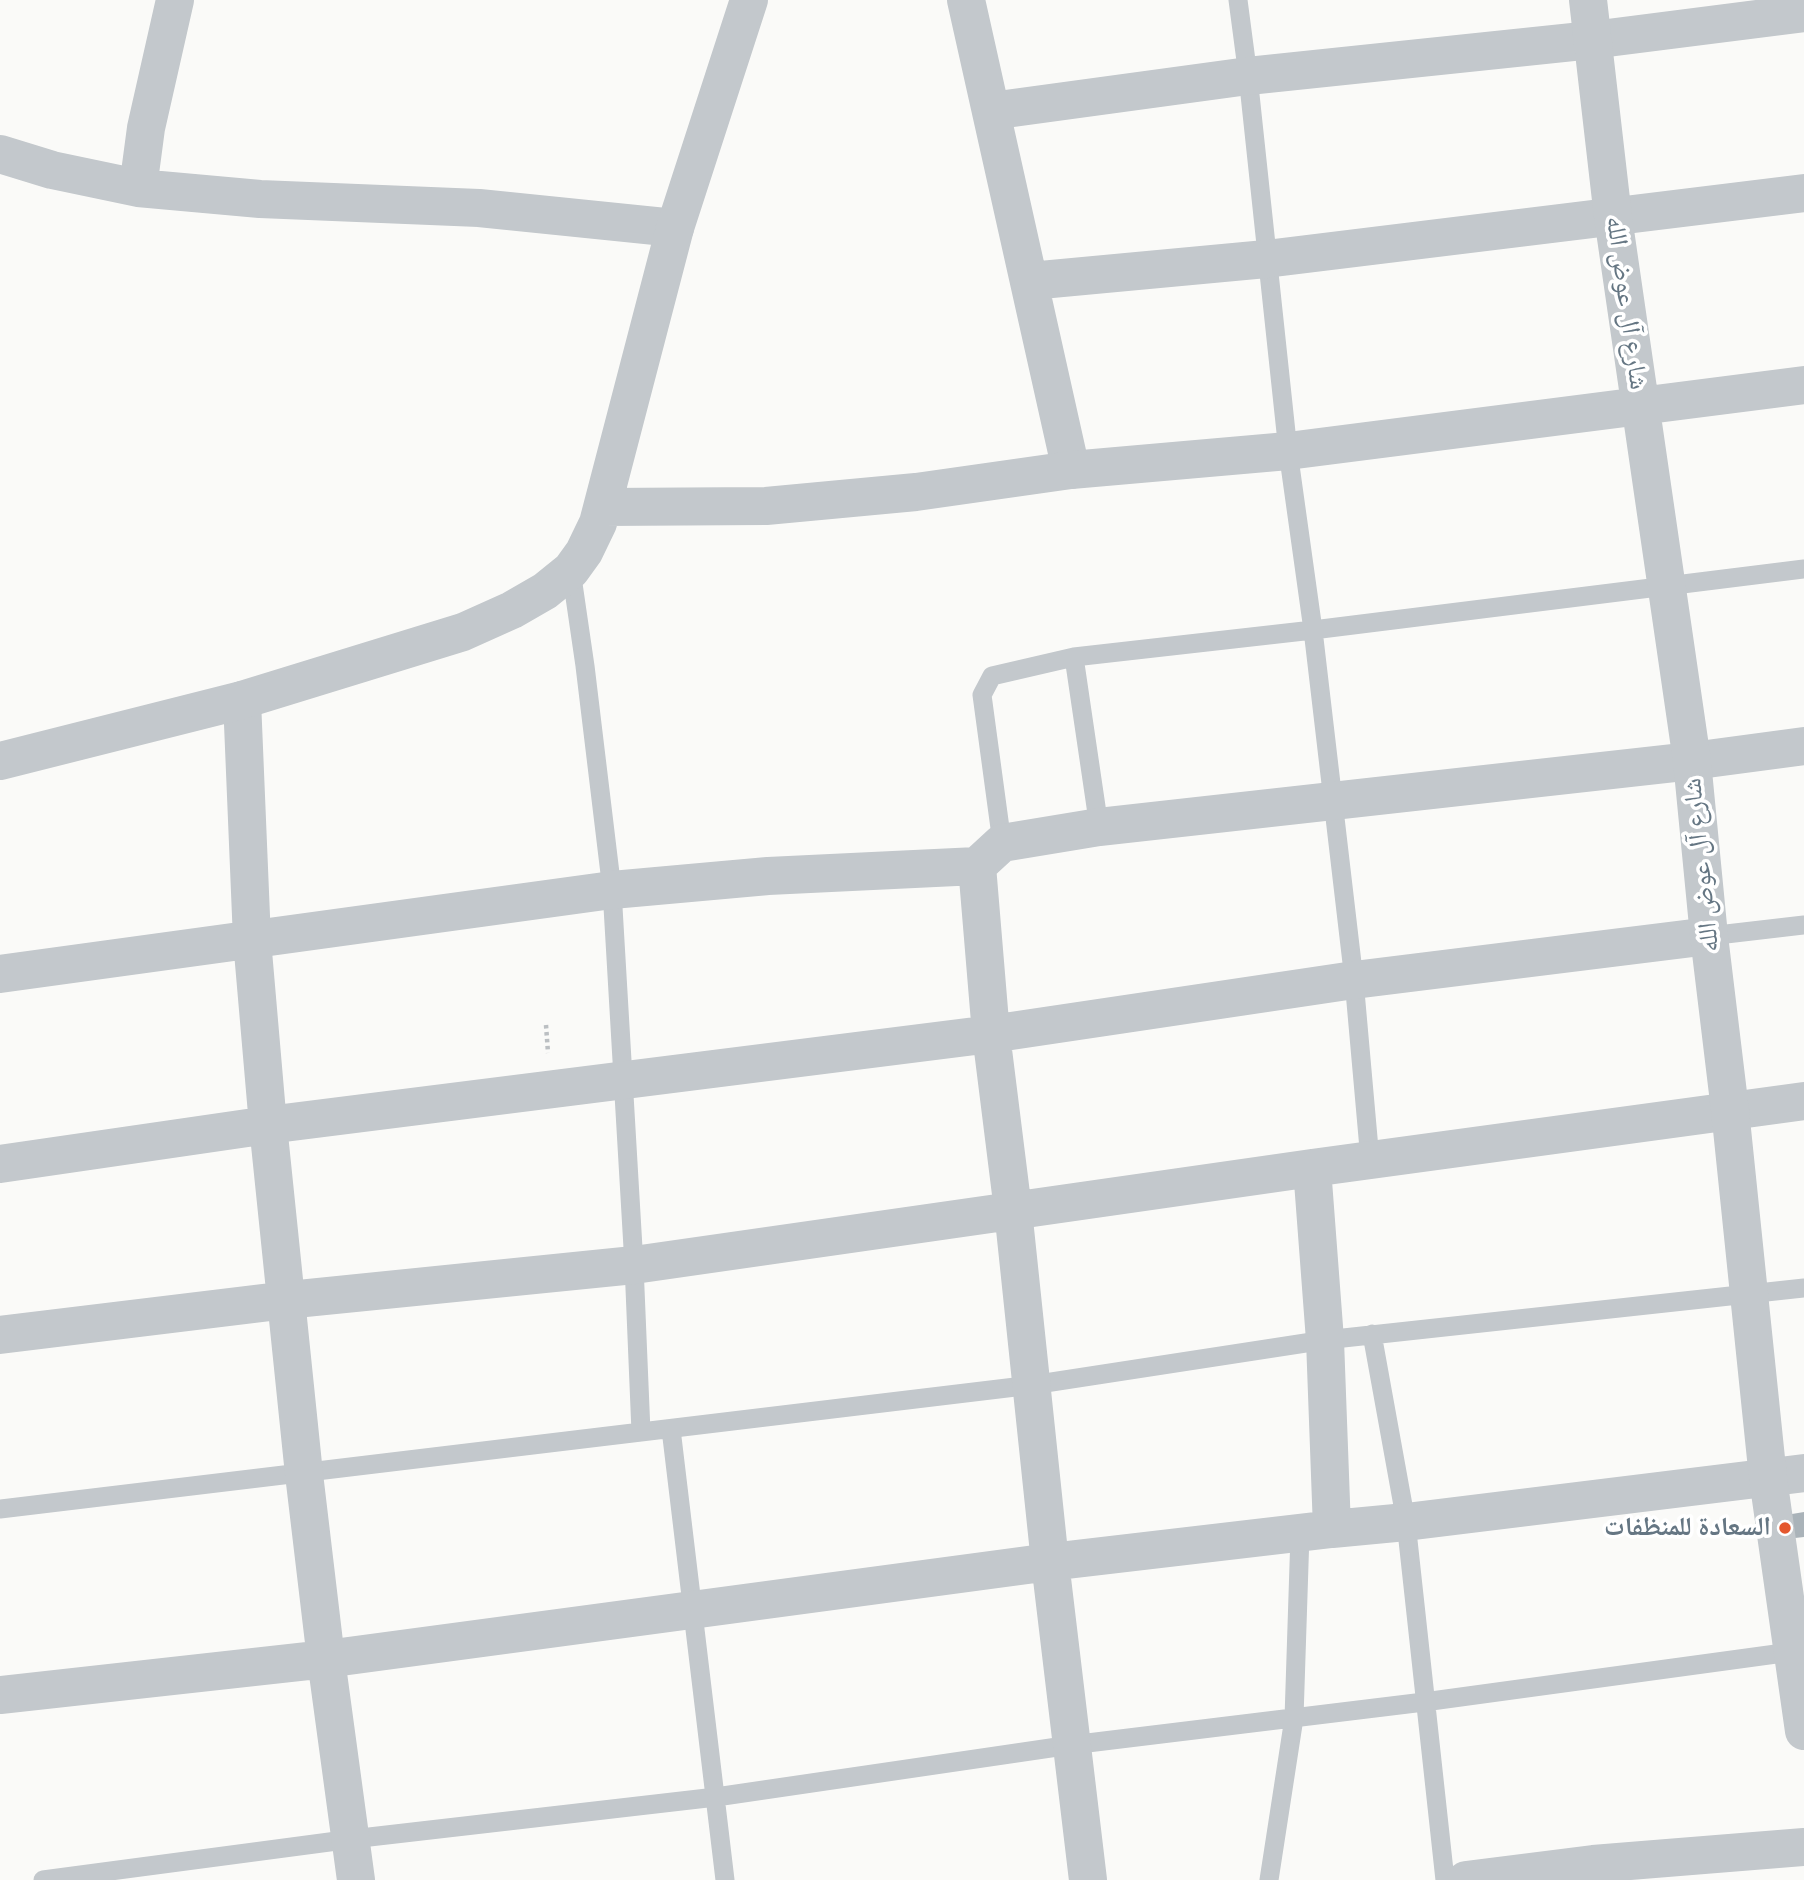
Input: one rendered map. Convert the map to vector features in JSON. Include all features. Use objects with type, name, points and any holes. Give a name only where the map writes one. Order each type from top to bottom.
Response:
[{"type":"street","points":[[138,188],[146,128],[175,0]]},
{"type":"street","points":[[0,761],[242,700],[463,632],[512,610],[545,591],[571,570],[589,543],[603,506],[675,228],[749,0]]},
{"type":"street","points":[[966,0],[1071,470]]},
{"type":"street","name":"شارع آل عوض الله","points":[[1588,0],[1613,217],[1692,761],[1750,1293],[1786,1476],[1804,1731]]},
{"type":"street","points":[[991,111],[1248,76],[1592,40],[1804,13]]},
{"type":"street","points":[[0,153],[52,170],[138,188],[260,199],[479,208],[675,228]]},
{"type":"street","points":[[1030,281],[1266,259],[1804,193]]},
{"type":"street","points":[[603,506],[766,506],[916,492],[1071,470],[1288,451],[1804,385]]},
{"type":"street","points":[[242,700],[252,940],[268,1125],[304,1474],[356,1880]]},
{"type":"street","points":[[0,974],[612,890],[990,855],[1099,827],[1692,761],[1804,746]]},
{"type":"street","points":[[990,855],[991,1034],[1088,1880]]},
{"type":"street","points":[[0,1164],[268,1125],[991,1034],[1354,980],[1709,936]]},
{"type":"street","points":[[0,1335],[287,1300],[634,1265],[1804,1101]]},
{"type":"street","points":[[1311,1168],[1325,1339],[1316,1531]]},
{"type":"street","points":[[0,1695],[326,1659],[1050,1562],[1786,1476]]},
{"type":"street","points":[[1466,1880],[1593,1864],[1804,1847]]},
{"type":"lane","points":[[1238,0],[1288,451],[1354,980],[1370,1160]]},
{"type":"lane","points":[[990,855],[982,695],[992,676],[1074,657],[1804,569]]},
{"type":"lane","points":[[571,570],[612,890],[641,1432]]},
{"type":"lane","points":[[1074,657],[1099,827]]},
{"type":"lane","points":[[1709,936],[1804,925]]},
{"type":"lane","points":[[0,1509],[1032,1385],[1325,1339],[1804,1288]]},
{"type":"lane","points":[[1372,1334],[1406,1522],[1445,1880]]},
{"type":"lane","points":[[671,1429],[725,1880]]},
{"type":"lane","points":[[1269,1880],[1294,1718],[1316,1531]]},
{"type":"lane","points":[[43,1880],[352,1839],[716,1797],[1071,1745],[1424,1702],[1798,1651]]},
{"type":"building","points":[[1804,1512],[1804,1537],[1777,1540],[1774,1517]]},
{"type":"place","name":"السعادة للمنظفات","points":[[1785,1528]]}]
